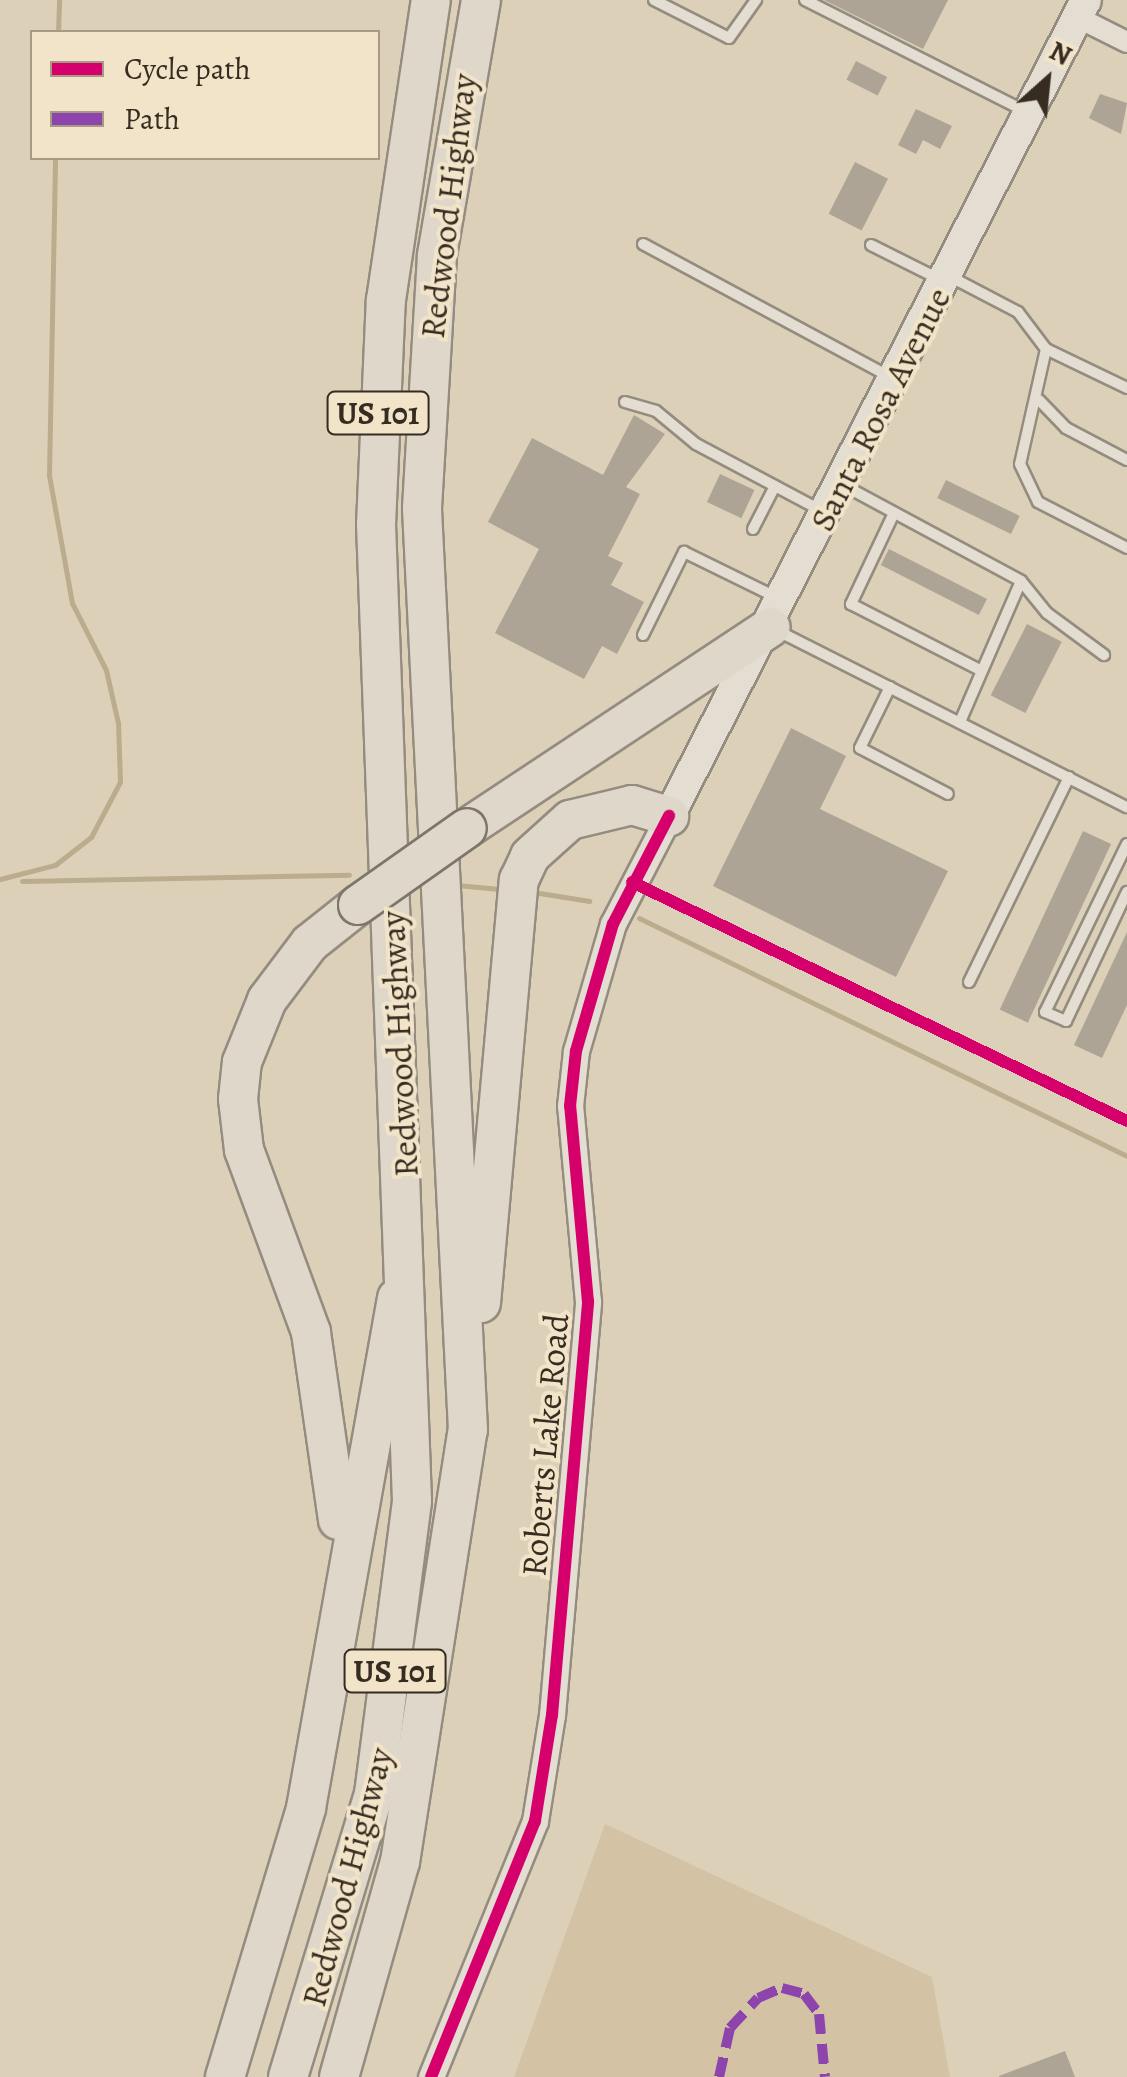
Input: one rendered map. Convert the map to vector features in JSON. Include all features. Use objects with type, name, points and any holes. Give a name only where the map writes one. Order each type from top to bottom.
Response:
[{"type":"highway","name":"Redwood Highway","points":[[288,2077],[356,1869],[400,1646],[415,1420],[376,526],[386,300],[431,0]]},
{"type":"highway","name":"Redwood Highway","points":[[339,2077],[400,1862],[468,1430],[422,508],[437,255],[480,0]]},
{"type":"highway","points":[[335,1614],[338,1503],[311,1332],[244,1150],[238,1100],[242,1062],[267,1000],[310,943],[358,906],[777,614]]},
{"type":"highway","points":[[468,1430],[514,921],[530,856],[546,836],[598,808],[669,816]]},
{"type":"highway","points":[[225,2077],[306,1808],[335,1614],[408,1252]]},
{"type":"main road","name":"Santa Rosa Avenue","points":[[669,816],[777,614],[1081,9]]},
{"type":"street","points":[[1081,9],[1127,42]]},
{"type":"street","name":"Roberts Lake Road","points":[[431,2077],[516,1879],[552,1715],[588,1302],[570,1106],[576,1051],[613,924],[669,816]]},
{"type":"lane","points":[[654,0],[729,38],[756,0]]},
{"type":"lane","points":[[805,0],[1029,113]]},
{"type":"lane","points":[[644,244],[895,380]]},
{"type":"lane","points":[[872,245],[1018,312],[1046,349],[1127,388]]},
{"type":"lane","points":[[1046,349],[1038,400],[1020,464],[1038,502],[1127,548]]},
{"type":"lane","points":[[1038,400],[1066,428],[1127,460]]},
{"type":"lane","points":[[625,402],[656,411],[696,444],[828,513]]},
{"type":"lane","points":[[842,485],[1020,581],[1047,614],[1104,655]]},
{"type":"lane","points":[[753,529],[775,486]]},
{"type":"lane","points":[[894,513],[850,604],[978,669]]},
{"type":"lane","points":[[643,635],[684,552],[890,687],[1127,806]]},
{"type":"lane","points":[[960,722],[978,669],[1020,581]]},
{"type":"lane","points":[[890,687],[860,748],[948,794]]},
{"type":"lane","points":[[969,982],[1069,777]]},
{"type":"lane","points":[[1127,844],[1045,1012],[1066,1022],[1127,892]]},
{"type":"shaded area","points":[[605,1824],[932,1977],[950,2077],[514,2077]]},
{"type":"building","points":[[824,0],[948,0],[923,49]]},
{"type":"building","points":[[856,61],[887,77],[878,96],[846,80]]},
{"type":"building","points":[[1100,94],[1127,103],[1121,134],[1089,118]]},
{"type":"building","points":[[916,109],[952,126],[940,149],[923,140],[916,154],[898,145]]},
{"type":"building","points":[[855,162],[888,179],[862,230],[829,214]]},
{"type":"building","points":[[634,415],[665,434],[626,487],[640,494],[608,556],[623,563],[611,585],[644,602],[617,654],[602,646],[584,679],[495,633],[539,549],[488,522],[532,438],[603,475]]},
{"type":"building","points":[[720,474],[754,490],[741,518],[707,502]]},
{"type":"building","points":[[946,480],[1020,516],[1011,534],[937,498]]},
{"type":"building","points":[[889,549],[987,599],[979,615],[881,565]]},
{"type":"building","points":[[1027,624],[1062,642],[1025,713],[991,695]]},
{"type":"building","points":[[791,728],[846,756],[820,809],[948,871],[896,977],[713,886]]},
{"type":"building","points":[[1083,831],[1111,844],[1028,1023],[1000,1010]]},
{"type":"building","points":[[1127,932],[1127,1005],[1102,1058],[1074,1045]]},
{"type":"building","points":[[1065,2051],[1075,2077],[999,2077],[999,2076]]},
{"type":"waterway","points":[[58,30],[59,0]]},
{"type":"waterway","points":[[0,879],[55,865],[91,837],[120,782],[118,723],[106,670],[72,603],[49,475],[55,160]]},
{"type":"waterway","points":[[22,881],[349,875]]},
{"type":"waterway","points":[[457,885],[499,889]]},
{"type":"waterway","points":[[533,892],[589,901]]},
{"type":"waterway","points":[[639,918],[1127,1156]]},
{"type":"marked path","points":[[719,2077],[730,2028],[758,1998],[782,1988],[804,1994],[819,2014],[825,2077]]},
{"type":"cycle path","points":[[431,2077],[535,1821],[552,1715],[588,1302],[570,1106],[576,1051],[613,924],[669,816]]},
{"type":"cycle path","points":[[632,882],[1127,1121]]}]
